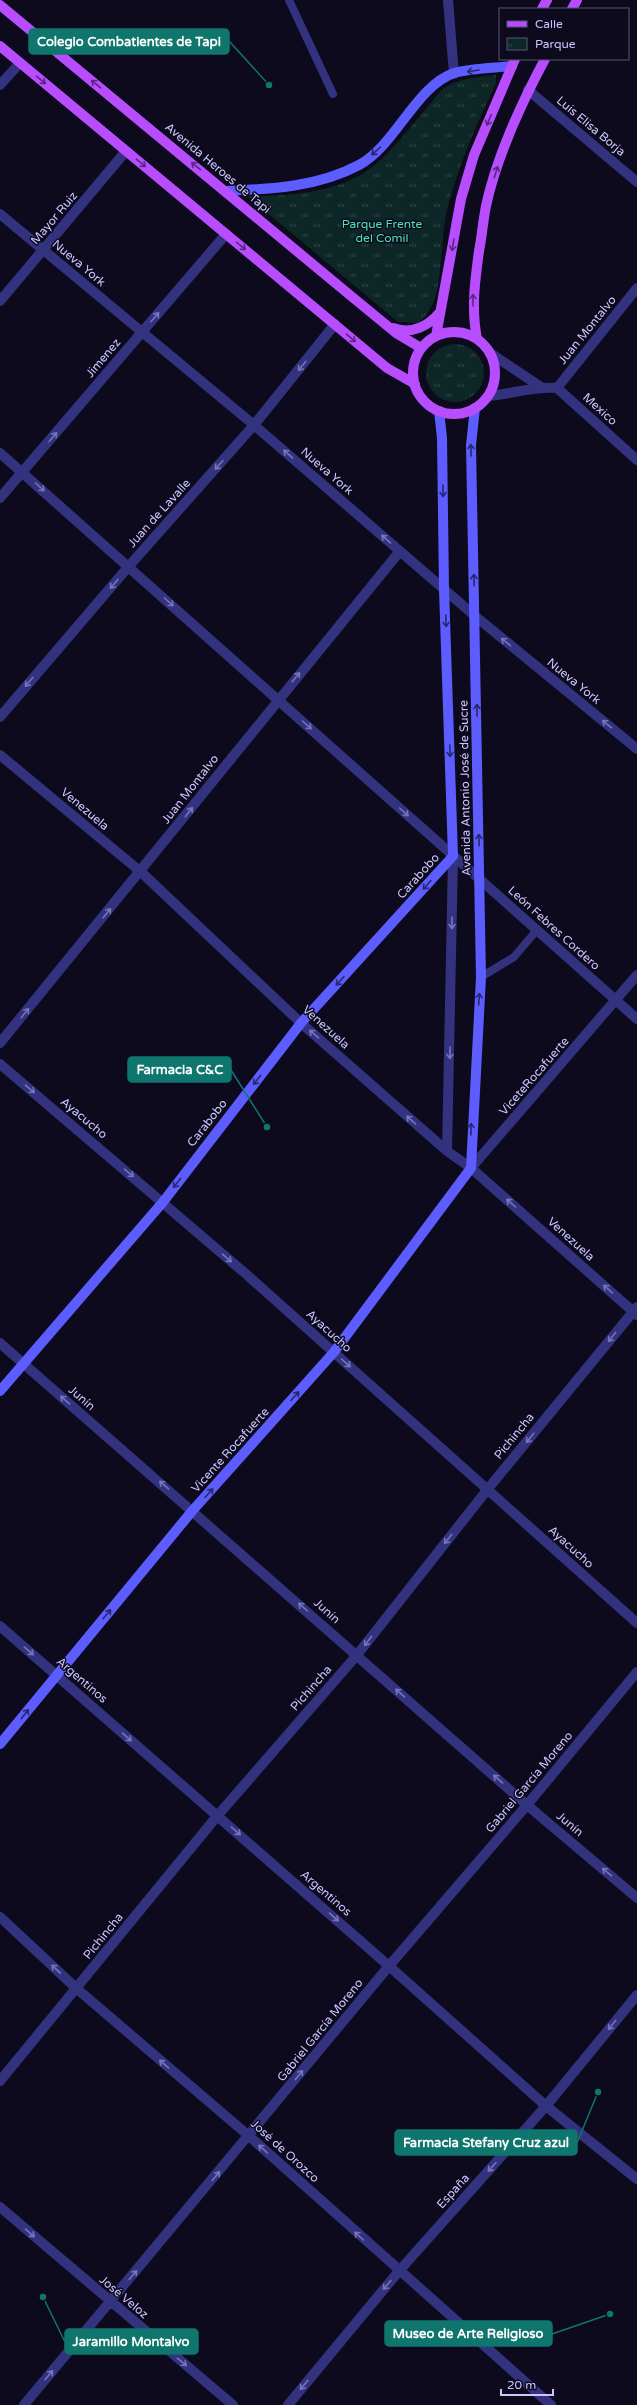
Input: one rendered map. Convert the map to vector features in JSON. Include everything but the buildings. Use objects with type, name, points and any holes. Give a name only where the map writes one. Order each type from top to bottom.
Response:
[{"type":"main road","name":"Avenida Heroes de Tapi","points":[[0,5],[388,326],[421,348]]},
{"type":"main road","points":[[0,46],[387,368],[415,384]]},
{"type":"main road","points":[[477,339],[473,315],[473,291],[486,205],[499,164],[528,90],[544,60]]},
{"type":"main road","points":[[226,191],[274,189],[321,180],[360,165],[388,140],[431,87],[454,74],[513,62]]},
{"type":"main road","points":[[436,336],[442,310],[461,199],[474,155],[513,62]]},
{"type":"main road","points":[[388,326],[396,329],[419,328],[431,322],[442,310]]},
{"type":"main road","points":[[457,332],[477,339],[490,353],[496,375],[489,396],[475,408],[453,414],[439,411],[426,403],[415,384],[413,369],[421,348],[436,336],[457,332]]},
{"type":"main road","name":"Avenida Antonio José de Sucre","points":[[471,1168],[481,977],[471,445],[475,408]]},
{"type":"main road","name":"Avenida Antonio José de Sucre","points":[[439,411],[442,438],[444,589],[454,856]]},
{"type":"main road","name":"Carabobo","points":[[0,1391],[163,1202],[301,1023],[454,856]]},
{"type":"main road","name":"Vicente Rocafuerte","points":[[0,1744],[193,1510],[334,1352],[471,1168]]},
{"type":"street","points":[[448,0],[454,74]]},
{"type":"street","points":[[0,85],[20,63]]},
{"type":"street","name":"Luis Elisa Borja","points":[[528,90],[637,182]]},
{"type":"street","name":"Mayor Ruiz","points":[[0,301],[126,151]]},
{"type":"street","name":"Nueva York","points":[[0,214],[254,425],[475,616],[637,749]]},
{"type":"street","name":"Jimenez","points":[[0,498],[226,234]]},
{"type":"street","name":"Juan Montalvo","points":[[556,388],[637,288]]},
{"type":"street","name":"Juan de Lavalle","points":[[0,717],[129,566],[254,425],[335,324]]},
{"type":"street","points":[[490,353],[541,387]]},
{"type":"street","points":[[489,396],[513,394],[541,387],[556,388]]},
{"type":"street","name":"Mexico","points":[[556,388],[637,460]]},
{"type":"street","name":"León Febres Cordero","points":[[0,453],[129,566],[637,1019]]},
{"type":"street","name":"Juan Montalvo","points":[[0,1044],[141,872],[278,699],[400,551]]},
{"type":"street","name":"Venezuela","points":[[0,755],[141,872],[301,1023],[447,1151],[471,1168],[636,1311]]},
{"type":"street","name":"Avenida Antonio José de Sucre","points":[[447,1151],[454,856]]},
{"type":"street","points":[[616,1001],[637,975]]},
{"type":"street","name":"ViceteRocafuerte","points":[[471,1168],[616,1001]]},
{"type":"street","name":"Ayacucho","points":[[0,1064],[163,1202],[334,1352],[637,1623]]},
{"type":"street","name":"Pichincha","points":[[0,2081],[218,1815],[356,1655],[487,1490],[636,1311]]},
{"type":"street","name":"Junín","points":[[0,1343],[193,1510],[528,1805],[637,1898]]},
{"type":"street","name":"Argentinos","points":[[0,1626],[218,1815],[546,2106],[637,2179]]},
{"type":"street","name":"Gabriel García Moreno","points":[[24,2405],[389,1966],[528,1805],[637,1672]]},
{"type":"street","name":"José de Orozco","points":[[0,1917],[76,1988],[249,2136],[399,2271],[552,2405]]},
{"type":"street","name":"España","points":[[288,2405],[399,2271],[546,2106],[637,1995]]},
{"type":"street","name":"José Veloz","points":[[0,2207],[233,2405]]},
{"type":"lane","points":[[289,0],[333,94]]},
{"type":"lane","points":[[481,977],[514,957],[537,930]]},
{"type":"green space","name":"Parque Frente del Comil","points":[[496,75],[496,83],[468,147],[450,197],[445,220],[436,294],[429,310],[418,323],[398,322],[247,196],[308,192],[339,185],[353,179],[367,171],[383,158],[437,95],[447,86],[467,79]]},
{"type":"green space","points":[[455,344],[466,346],[479,357],[482,362],[484,373],[482,384],[471,397],[466,400],[455,402],[444,400],[431,389],[428,384],[426,373],[428,362],[439,349],[444,346]]},
{"type":"place","name":"Colegio Combatientes de Tapi","points":[[269,85]]},
{"type":"place","name":"Farmacia C&C","points":[[267,1127]]},
{"type":"place","name":"Farmacia Stefany Cruz azul","points":[[598,2092]]},
{"type":"place","name":"Jaramillo Montalvo","points":[[43,2297]]},
{"type":"place","name":"Museo de Arte Religioso","points":[[610,2314]]}]
